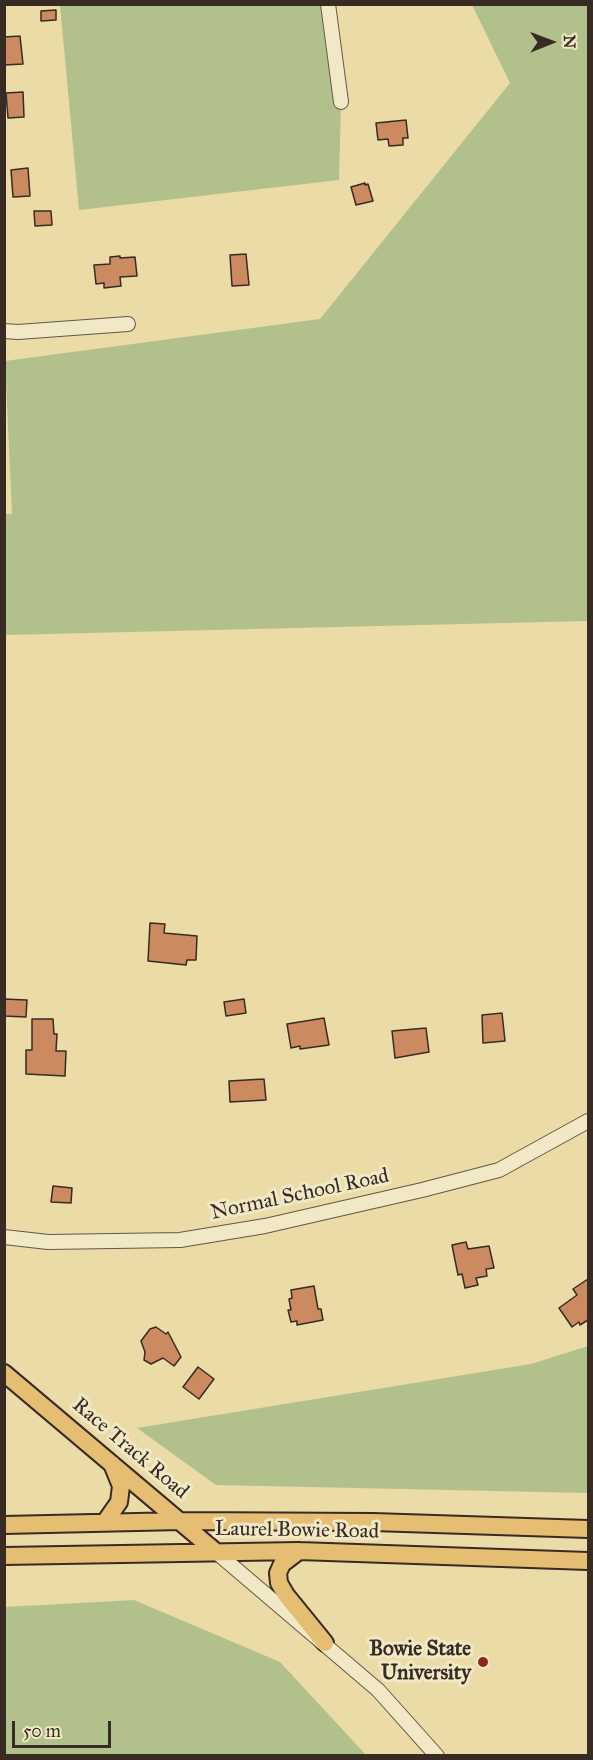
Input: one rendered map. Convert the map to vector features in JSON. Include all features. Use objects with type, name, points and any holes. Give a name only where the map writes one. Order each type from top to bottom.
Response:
[{"type":"main road","name":"Race Track Road","points":[[4,1373],[216,1552]]},
{"type":"main road","points":[[105,1522],[119,1502],[120,1486],[112,1463]]},
{"type":"main road","name":"Laurel Bowie Road","points":[[4,1525],[181,1521],[373,1522],[588,1529]]},
{"type":"main road","points":[[299,1551],[282,1564],[278,1573],[279,1583],[325,1643]]},
{"type":"main road","name":"Laurel Bowie Road","points":[[4,1556],[299,1551],[588,1561]]},
{"type":"street","points":[[328,4],[341,102]]},
{"type":"street","points":[[4,331],[128,324]]},
{"type":"street","name":"Normal School Road","points":[[4,1237],[48,1242],[180,1240],[265,1226],[422,1191],[498,1170],[588,1121]]},
{"type":"street","name":"Race Track Road","points":[[216,1552],[378,1690],[437,1755]]},
{"type":"green space","points":[[60,5],[326,5],[341,102],[339,180],[79,210]]},
{"type":"green space","points":[[472,5],[588,5],[588,621],[5,635],[5,514],[12,514],[5,361],[320,319],[510,83]]},
{"type":"green space","points":[[588,1346],[588,1493],[216,1485],[137,1428],[531,1364]]},
{"type":"green space","points":[[134,1600],[280,1662],[366,1755],[5,1755],[5,1607]]},
{"type":"building","points":[[56,10],[56,20],[41,21],[41,11]]},
{"type":"building","points":[[20,36],[23,64],[4,65],[4,37]]},
{"type":"building","points":[[23,92],[24,117],[8,118],[6,93]]},
{"type":"building","points":[[406,120],[408,138],[403,138],[403,145],[389,146],[388,139],[378,140],[376,123]]},
{"type":"building","points":[[28,168],[30,196],[13,197],[11,170]]},
{"type":"building","points":[[365,183],[365,185],[368,184],[373,201],[356,205],[351,187]]},
{"type":"building","points":[[34,211],[51,211],[52,225],[35,226]]},
{"type":"building","points":[[246,254],[249,285],[232,286],[230,255]]},
{"type":"building","points":[[120,256],[120,258],[135,257],[137,276],[120,277],[121,286],[104,288],[104,283],[96,284],[94,265],[110,264],[110,257]]},
{"type":"building","points":[[150,923],[165,924],[164,933],[197,936],[196,960],[187,960],[186,965],[148,961]]},
{"type":"building","points":[[4,999],[27,1000],[26,1017],[4,1016]]},
{"type":"building","points":[[244,999],[246,1013],[226,1016],[224,1002]]},
{"type":"building","points":[[502,1013],[505,1041],[483,1043],[482,1015]]},
{"type":"building","points":[[324,1018],[329,1045],[291,1048],[287,1024]]},
{"type":"building","points":[[32,1019],[53,1019],[54,1034],[57,1034],[56,1051],[66,1051],[65,1076],[26,1074],[26,1050],[32,1050]]},
{"type":"building","points":[[426,1028],[429,1052],[395,1058],[392,1031]]},
{"type":"building","points":[[264,1079],[266,1100],[230,1102],[229,1081]]},
{"type":"building","points":[[53,1186],[72,1188],[71,1203],[51,1202]]},
{"type":"building","points":[[466,1242],[468,1249],[489,1246],[494,1268],[486,1269],[487,1276],[476,1278],[478,1285],[465,1288],[462,1274],[458,1275],[452,1245]]},
{"type":"building","points":[[588,1279],[588,1320],[572,1327],[559,1308],[577,1295],[573,1289]]},
{"type":"building","points":[[314,1286],[318,1309],[321,1309],[323,1320],[297,1325],[297,1321],[291,1322],[288,1310],[291,1310],[289,1299],[292,1298],[291,1290]]},
{"type":"building","points":[[156,1327],[166,1334],[168,1332],[181,1357],[174,1366],[163,1358],[151,1364],[144,1360],[145,1352],[141,1341],[150,1329]]},
{"type":"building","points":[[198,1367],[214,1379],[199,1399],[183,1387]]},
{"type":"place","name":"Bowie State University","points":[[483,1662]]}]
